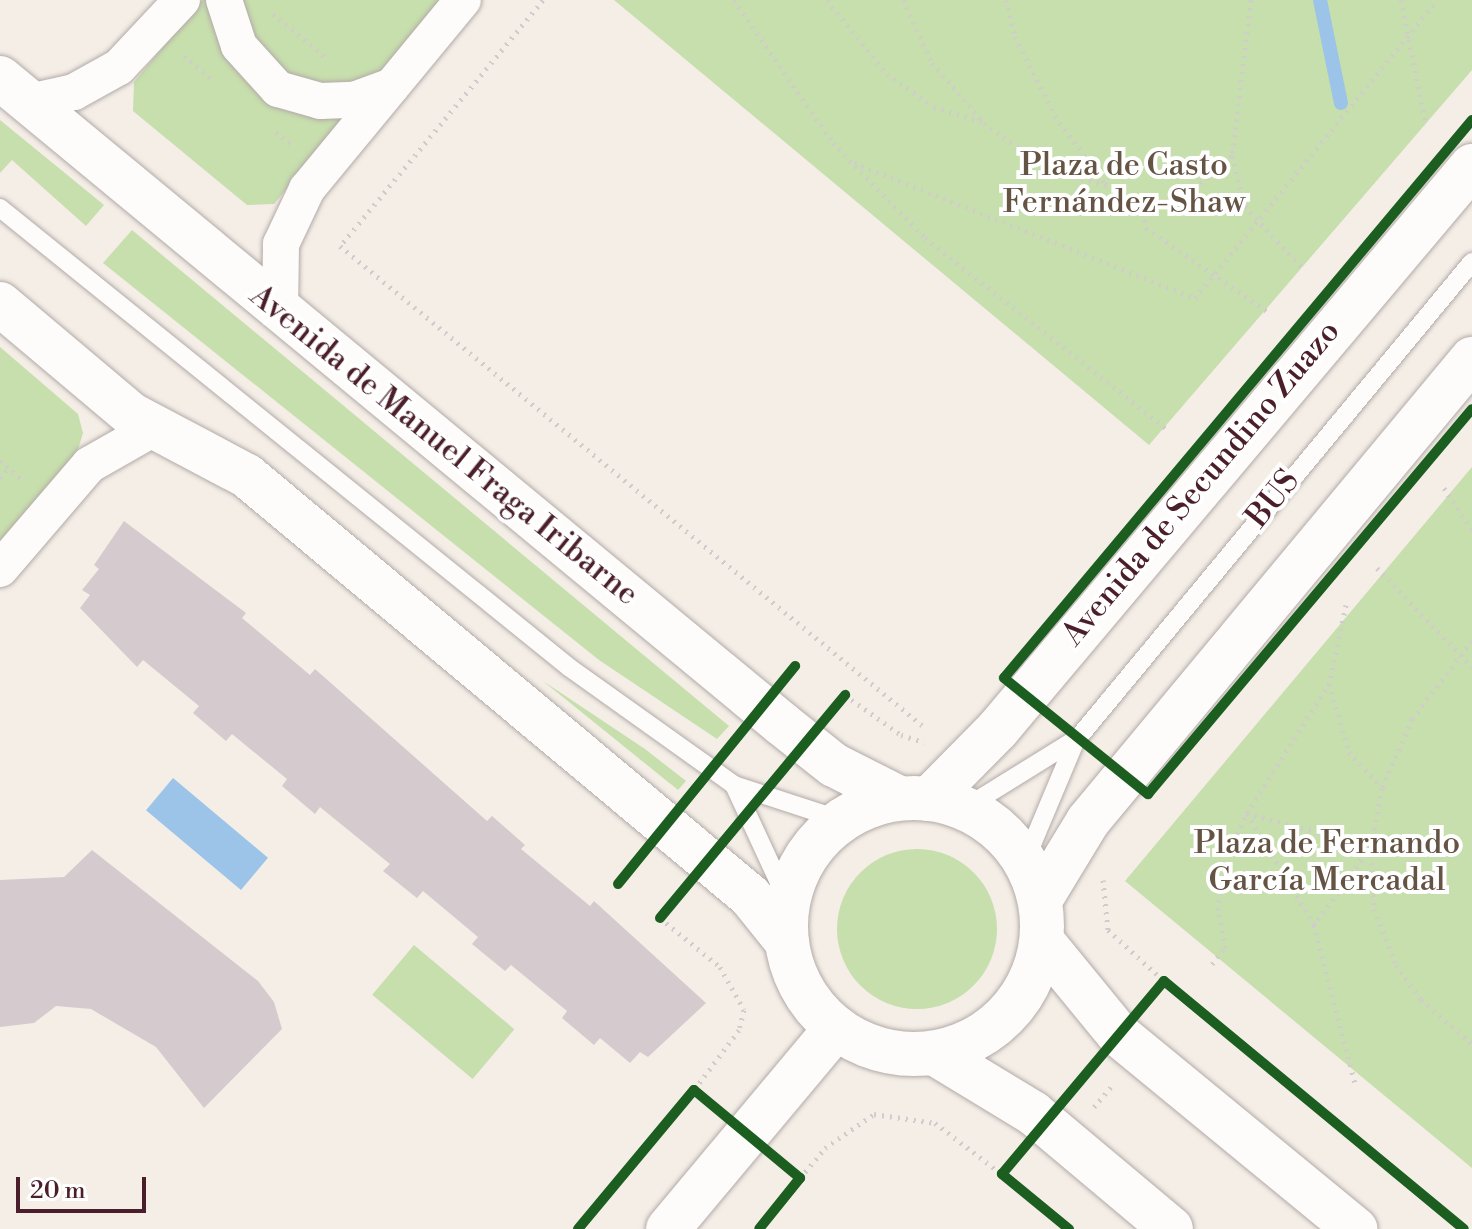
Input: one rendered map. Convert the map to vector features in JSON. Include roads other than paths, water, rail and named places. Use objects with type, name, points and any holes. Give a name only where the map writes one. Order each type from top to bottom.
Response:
[{"type":"street","points":[[14,90],[74,92],[119,67],[182,0]]},
{"type":"street","points":[[224,0],[239,46],[278,89],[331,101],[392,86]]},
{"type":"street","points":[[280,311],[278,265],[294,212],[463,0]]},
{"type":"street","name":"Avenida de Manuel Fraga Iribarne","points":[[14,90],[806,743],[931,801]]},
{"type":"street","name":"Avenida de Secundino Zuazo","points":[[931,801],[998,729],[1472,166]]},
{"type":"street","points":[[0,304],[154,428],[247,476],[706,861],[788,922]]},
{"type":"street","points":[[934,1053],[973,1040],[1007,1015],[1030,981],[1036,901],[1088,821],[1472,359]]},
{"type":"street","points":[[0,569],[89,465],[154,428]]},
{"type":"street","points":[[1171,1229],[1045,1123],[984,1078],[934,1053],[866,1046],[836,1028],[809,1002],[788,922],[807,856],[841,820],[931,801],[997,828],[1120,1055],[1355,1229]]},
{"type":"street","points":[[668,1229],[836,1028]]},
{"type":"lane","points":[[0,208],[545,649],[734,785],[841,820]]},
{"type":"lane","name":"BUS","points":[[1036,901],[1078,738],[1472,262]]},
{"type":"lane","name":"BUS","points":[[931,801],[1078,738]]},
{"type":"lane","points":[[734,785],[788,922]]},
{"type":"water","points":[[173,778],[268,858],[241,890],[146,810]]},
{"type":"waterway","points":[[1320,0],[1341,103]]},
{"type":"park label","name":"Plaza de Casto Fernández-Shaw","points":[[1124,184]]},
{"type":"park label","name":"Plaza de Fernando García Mercadal","points":[[1327,862]]}]
